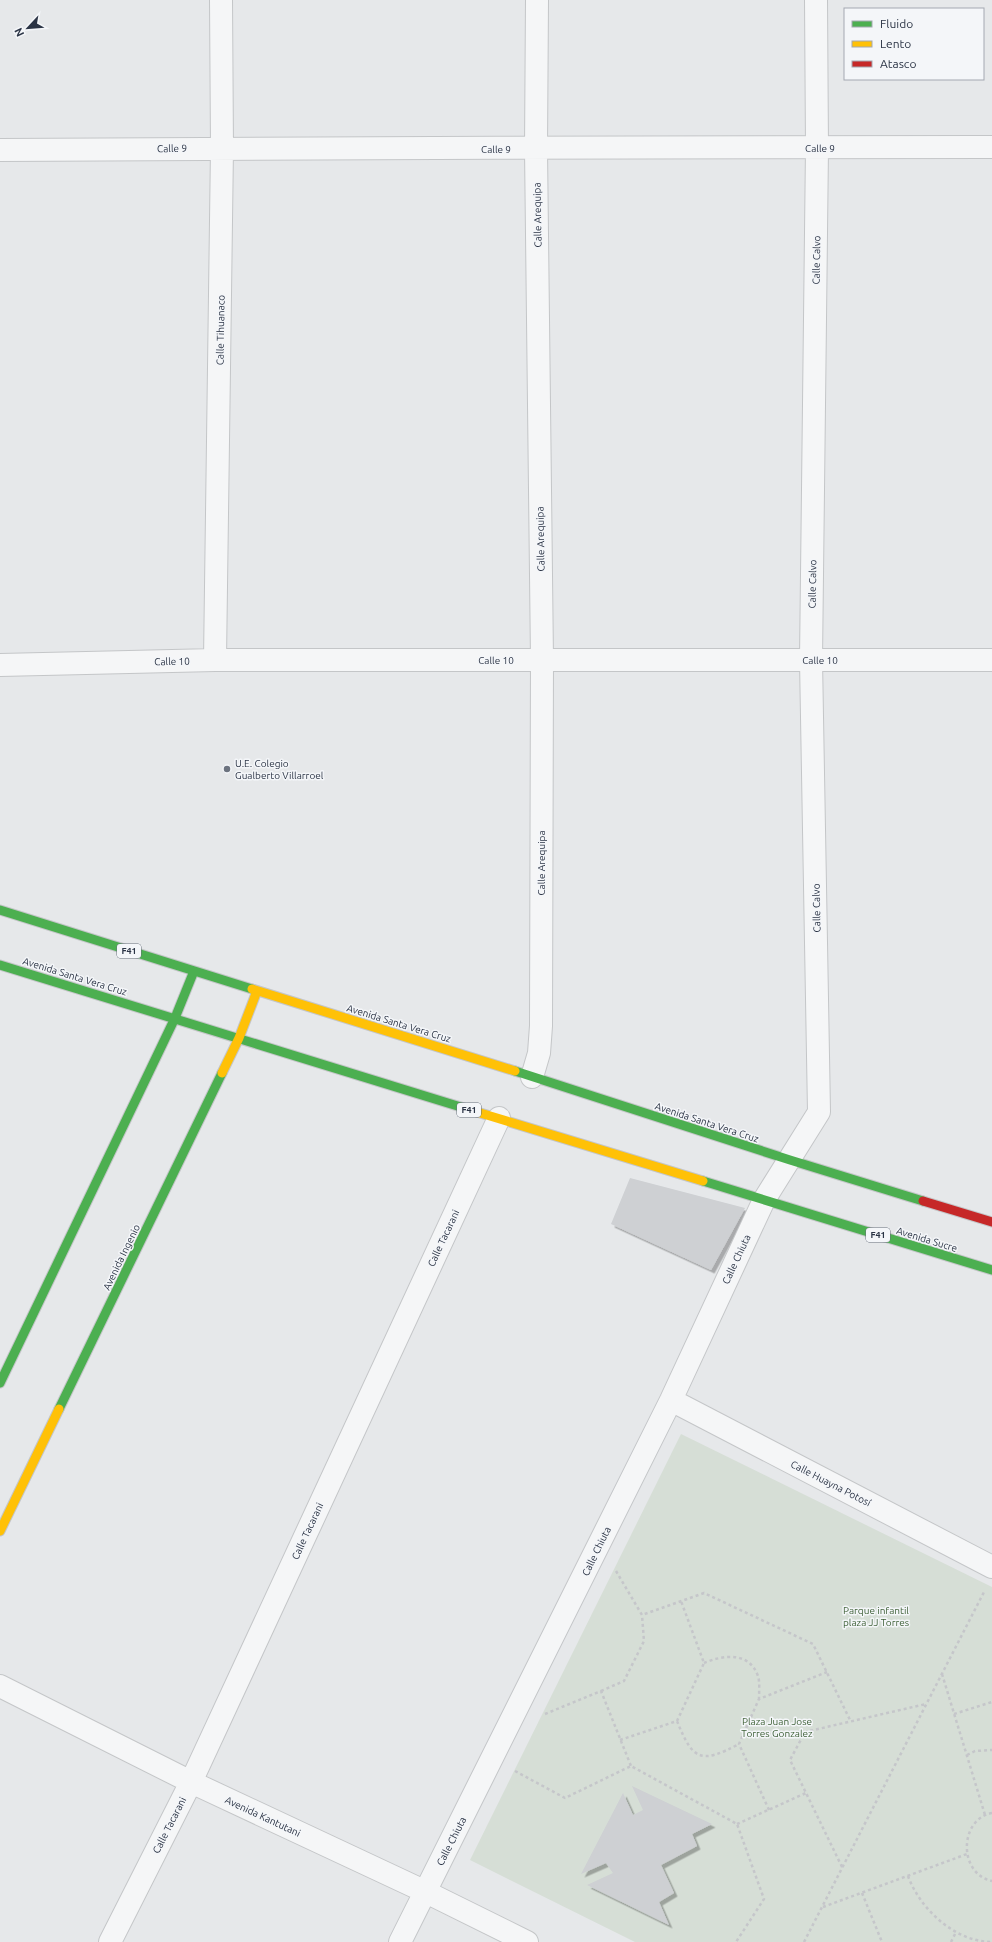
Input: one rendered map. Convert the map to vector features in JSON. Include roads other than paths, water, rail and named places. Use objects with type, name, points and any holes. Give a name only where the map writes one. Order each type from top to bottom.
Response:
[{"type":"main road","name":"Avenida Santa Vera Cruz","points":[[0,910],[532,1077],[790,1160]]},
{"type":"main road","name":"Avenida Santa Vera Cruz","points":[[0,965],[764,1200]]},
{"type":"main road","points":[[0,1383],[175,1018],[194,971]]},
{"type":"main road","name":"Avenida Ingenio","points":[[0,1531],[239,1038],[257,991]]},
{"type":"main road","name":"F41","points":[[790,1160],[992,1222]]},
{"type":"main road","name":"Avenida Sucre","points":[[764,1200],[992,1270]]},
{"type":"street","name":"Calle Tihuanaco","points":[[216,660],[222,148],[221,0]]},
{"type":"street","name":"Calle Arequipa","points":[[532,1077],[539,1053],[540,1026],[542,660],[536,149],[537,0]]},
{"type":"street","name":"Calle Calvo","points":[[790,1160],[819,1112],[811,660],[817,148],[816,0]]},
{"type":"street","name":"Calle 9","points":[[0,150],[222,148],[536,149],[992,147]]},
{"type":"street","name":"Calle 10","points":[[0,665],[216,660],[992,660]]},
{"type":"street","name":"Calle Tacarani","points":[[110,1942],[191,1782],[499,1118]]},
{"type":"street","name":"Calle Chiuta","points":[[400,1942],[671,1400],[764,1200],[790,1160]]},
{"type":"street","name":"Calle Huayna Potosí","points":[[671,1400],[990,1576]]},
{"type":"street","name":"Avenida Kantutani","points":[[0,1686],[191,1782],[426,1892],[527,1942]]},
{"type":"place","name":"U.E. Colegio Gualberto Villarroel","points":[[227,769]]},
{"type":"park label","name":"Parque infantil plaza JJ Torres","points":[[876,1616]]},
{"type":"park label","name":"Plaza Juan Jose Torres Gonzalez","points":[[777,1726]]}]
